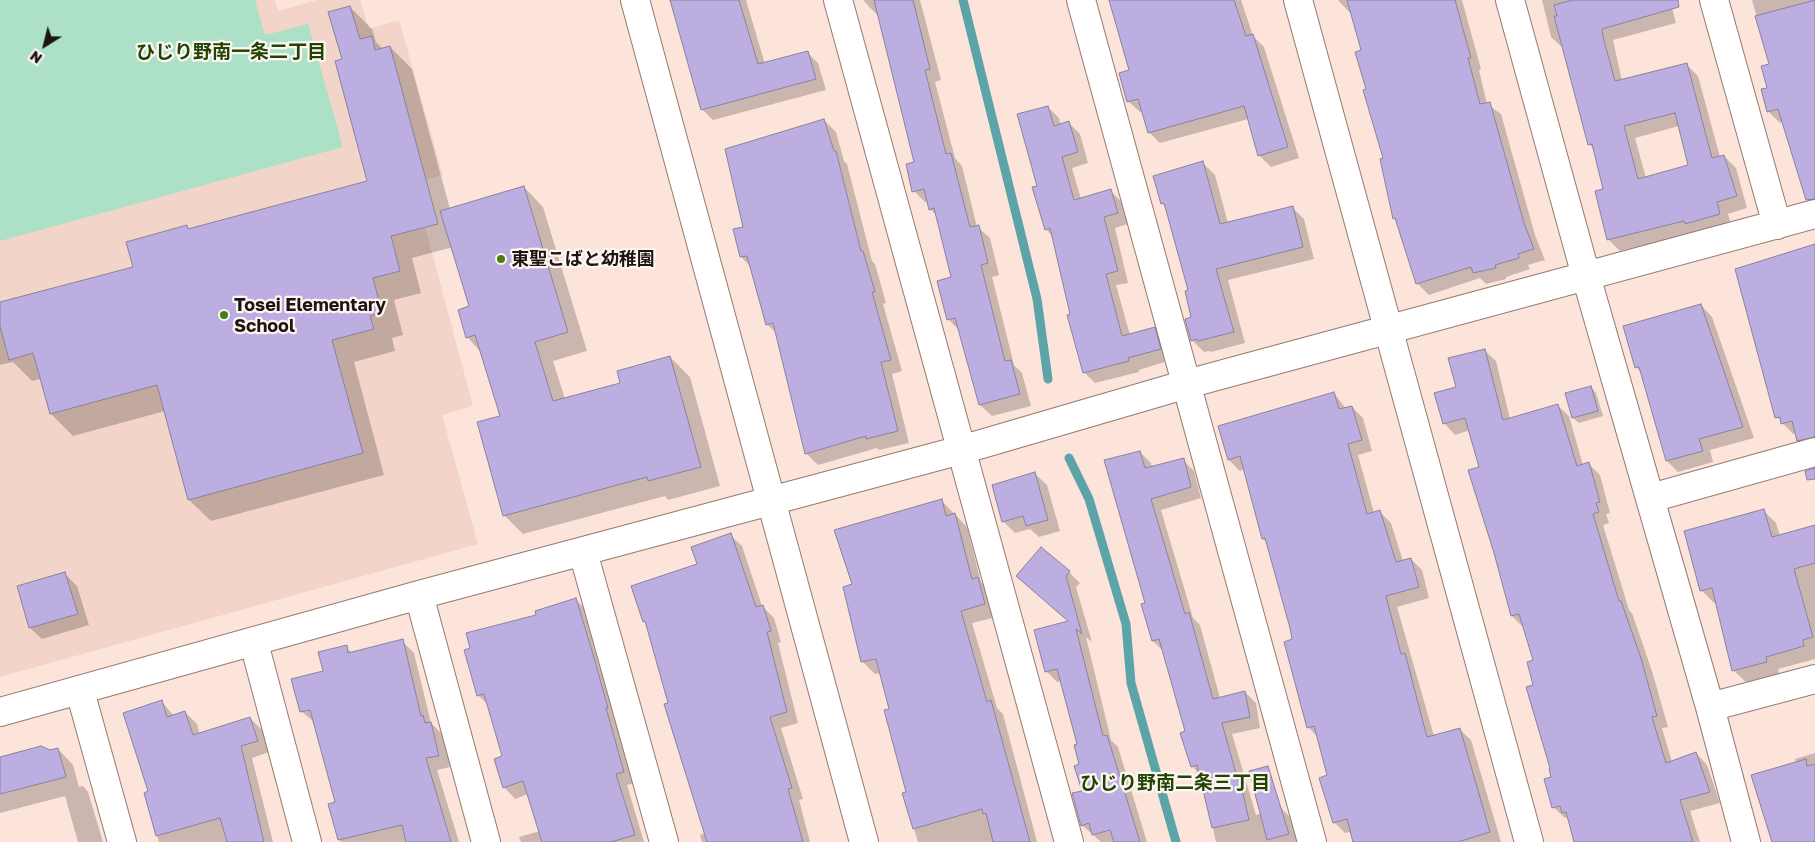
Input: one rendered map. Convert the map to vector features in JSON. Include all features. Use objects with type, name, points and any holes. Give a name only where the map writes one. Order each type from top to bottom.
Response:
[{"type":"street","points":[[635,0],[864,842]]},
{"type":"street","points":[[838,0],[1069,842]]},
{"type":"street","points":[[1081,0],[1312,842]]},
{"type":"street","points":[[1298,0],[1529,842]]},
{"type":"street","points":[[1510,0],[1586,276],[1710,707],[1746,842]]},
{"type":"street","points":[[1714,0],[1777,225]]},
{"type":"street","points":[[0,712],[419,595],[961,450],[1187,384],[1815,214]]},
{"type":"street","points":[[1651,498],[1815,452]]},
{"type":"street","points":[[583,552],[664,842]]},
{"type":"street","points":[[419,595],[486,842]]},
{"type":"street","points":[[254,642],[307,842]]},
{"type":"street","points":[[1710,707],[1815,679]]},
{"type":"street","points":[[80,690],[122,842]]},
{"type":"shaded area","name":"Tosei Elementary School","points":[[0,0],[275,0],[278,11],[317,0],[360,0],[369,29],[399,20],[443,175],[420,181],[425,226],[473,406],[442,415],[478,544],[0,677]]},
{"type":"green space","points":[[0,0],[255,0],[265,35],[308,24],[343,147],[0,241]]},
{"type":"building","points":[[670,0],[739,0],[758,64],[808,51],[816,79],[701,110]]},
{"type":"building","points":[[874,0],[913,0],[930,69],[925,70],[946,154],[951,153],[970,227],[979,225],[988,263],[981,265],[1005,361],[1011,360],[1020,394],[979,405],[955,318],[947,320],[937,281],[951,277],[934,208],[929,210],[924,189],[912,192],[906,164],[914,162]]},
{"type":"building","points":[[1109,0],[1234,0],[1246,36],[1253,34],[1288,147],[1258,156],[1244,106],[1148,133],[1138,99],[1127,102],[1119,73],[1129,70]]},
{"type":"building","points":[[1347,0],[1455,0],[1471,58],[1468,58],[1480,104],[1490,102],[1524,223],[1534,249],[1518,254],[1519,258],[1495,265],[1496,268],[1473,273],[1471,267],[1416,284],[1395,218],[1393,219],[1380,159],[1383,158],[1363,90],[1366,89],[1355,52],[1361,50]]},
{"type":"building","points":[[1573,0],[1678,0],[1679,7],[1602,29],[1603,37],[1615,81],[1687,63],[1712,158],[1724,155],[1737,196],[1717,202],[1720,214],[1685,224],[1684,221],[1607,240],[1595,191],[1603,189],[1592,144],[1588,145],[1554,16],[1557,16],[1554,5]],"holes":[[[1675,113],[1688,165],[1638,179],[1624,126]]]},
{"type":"building","points":[[1815,0],[1815,199],[1806,200],[1778,109],[1767,112],[1761,89],[1767,88],[1761,66],[1769,64],[1755,16]]},
{"type":"building","points":[[350,6],[360,39],[372,36],[375,50],[390,46],[438,224],[391,236],[400,271],[373,278],[382,313],[370,316],[374,329],[332,340],[363,453],[188,500],[157,385],[50,414],[33,353],[9,360],[0,326],[0,302],[133,267],[126,242],[187,225],[188,229],[367,181],[335,61],[342,59],[328,12]]},
{"type":"building","points":[[1048,106],[1054,126],[1069,121],[1078,152],[1062,157],[1074,200],[1111,189],[1118,213],[1104,217],[1118,271],[1106,274],[1122,336],[1155,327],[1161,349],[1128,358],[1129,361],[1083,373],[1067,315],[1070,314],[1050,228],[1045,230],[1032,187],[1037,186],[1017,114]]},
{"type":"building","points":[[824,119],[834,151],[836,151],[861,251],[863,251],[875,292],[872,292],[891,360],[881,362],[898,431],[866,439],[866,436],[805,454],[773,323],[766,325],[747,256],[740,257],[733,229],[743,227],[725,149]]},
{"type":"building","points":[[1203,161],[1220,224],[1293,206],[1303,247],[1216,269],[1234,332],[1191,341],[1185,319],[1191,317],[1185,291],[1188,290],[1164,203],[1161,204],[1153,176]]},
{"type":"building","points":[[524,186],[568,332],[535,342],[553,401],[620,383],[617,371],[670,356],[701,467],[648,481],[647,477],[503,516],[477,422],[500,416],[475,335],[466,338],[458,310],[469,306],[440,211]]},
{"type":"building","points":[[1815,244],[1815,437],[1797,441],[1792,421],[1781,424],[1780,417],[1775,418],[1735,269]]},
{"type":"building","points":[[1701,304],[1743,427],[1699,439],[1703,451],[1666,461],[1639,367],[1635,368],[1623,326]]},
{"type":"building","points":[[1485,349],[1503,420],[1558,404],[1577,466],[1589,462],[1600,502],[1596,503],[1599,512],[1593,514],[1619,601],[1621,601],[1641,658],[1657,716],[1652,717],[1666,763],[1696,752],[1710,792],[1680,800],[1693,842],[1574,842],[1566,812],[1562,813],[1560,806],[1552,808],[1544,779],[1551,777],[1550,768],[1526,687],[1533,685],[1527,662],[1533,660],[1519,614],[1511,616],[1468,470],[1479,467],[1465,418],[1443,424],[1434,393],[1456,387],[1448,358]]},
{"type":"building","points":[[1591,386],[1598,411],[1572,418],[1565,393]]},
{"type":"building","points":[[1334,392],[1339,409],[1352,406],[1362,440],[1348,444],[1367,514],[1380,510],[1396,562],[1411,558],[1419,587],[1386,596],[1401,654],[1405,653],[1427,737],[1460,728],[1490,832],[1458,842],[1353,842],[1347,819],[1333,823],[1319,778],[1327,775],[1314,726],[1307,728],[1284,642],[1292,639],[1290,628],[1265,538],[1262,539],[1240,456],[1228,460],[1218,426]]},
{"type":"building","points":[[1140,451],[1145,468],[1184,458],[1191,487],[1151,499],[1185,614],[1189,612],[1213,699],[1245,691],[1250,717],[1222,723],[1238,781],[1240,780],[1249,820],[1212,828],[1197,765],[1191,767],[1180,733],[1185,731],[1159,639],[1152,641],[1141,604],[1145,603],[1104,460]]},
{"type":"building","points":[[1815,468],[1815,479],[1807,480],[1805,471]]},
{"type":"building","points":[[1035,472],[1048,520],[1026,526],[1023,516],[1002,522],[992,485]]},
{"type":"building","points":[[942,499],[946,516],[955,513],[972,579],[978,577],[985,604],[961,611],[987,702],[991,700],[1030,842],[993,842],[986,813],[983,814],[982,809],[913,829],[902,793],[906,792],[884,710],[889,709],[876,659],[861,662],[843,587],[852,584],[834,530]]},
{"type":"building","points":[[1764,509],[1772,537],[1815,525],[1815,563],[1794,569],[1813,637],[1803,640],[1804,646],[1766,657],[1767,662],[1732,671],[1712,588],[1700,591],[1684,531]]},
{"type":"building","points":[[731,533],[756,607],[763,605],[771,631],[767,632],[787,712],[770,717],[792,788],[788,789],[803,842],[707,842],[664,704],[668,703],[645,621],[643,622],[631,586],[697,564],[691,547]]},
{"type":"building","points":[[1041,547],[1070,571],[1066,576],[1082,634],[1076,629],[1103,736],[1107,735],[1140,842],[1114,842],[1110,830],[1092,835],[1089,823],[1081,826],[1072,793],[1082,791],[1074,766],[1079,764],[1074,745],[1077,744],[1057,669],[1045,672],[1034,630],[1068,621],[1016,576]]},
{"type":"building","points":[[65,572],[78,614],[29,628],[17,586]]},
{"type":"building","points":[[576,598],[608,708],[606,708],[624,772],[616,774],[635,835],[611,842],[542,842],[523,781],[503,788],[494,759],[502,756],[484,694],[477,696],[464,650],[470,648],[466,633],[536,615],[535,611]]},
{"type":"building","points":[[403,639],[421,716],[423,715],[425,723],[431,722],[439,756],[426,758],[451,842],[406,842],[402,825],[338,840],[328,804],[335,802],[310,710],[300,712],[291,679],[323,671],[318,652],[347,645],[348,653]]},
{"type":"building","points":[[162,700],[167,717],[185,711],[193,735],[250,717],[258,741],[241,746],[264,842],[227,842],[220,818],[156,836],[144,793],[148,791],[123,713]]},
{"type":"building","points":[[41,746],[50,750],[58,748],[66,777],[0,794],[0,757]]},
{"type":"building","points":[[1806,759],[1807,766],[1815,764],[1815,842],[1772,842],[1751,775]]},
{"type":"building","points":[[1268,766],[1289,834],[1267,840],[1249,771]]},
{"type":"waterway","points":[[963,0],[1037,299],[1048,379]]},
{"type":"waterway","points":[[1069,458],[1089,499],[1126,624],[1131,683],[1176,842]]},
{"type":"place","name":"東聖こばと幼稚園","points":[[501,259]]},
{"type":"place","name":"Tosei Elementary School","points":[[224,315]]},
{"type":"district","name":"ひじり野南一条二丁目","points":[[231,52]]},
{"type":"district","name":"ひじり野南二条三丁目","points":[[1175,783]]}]
